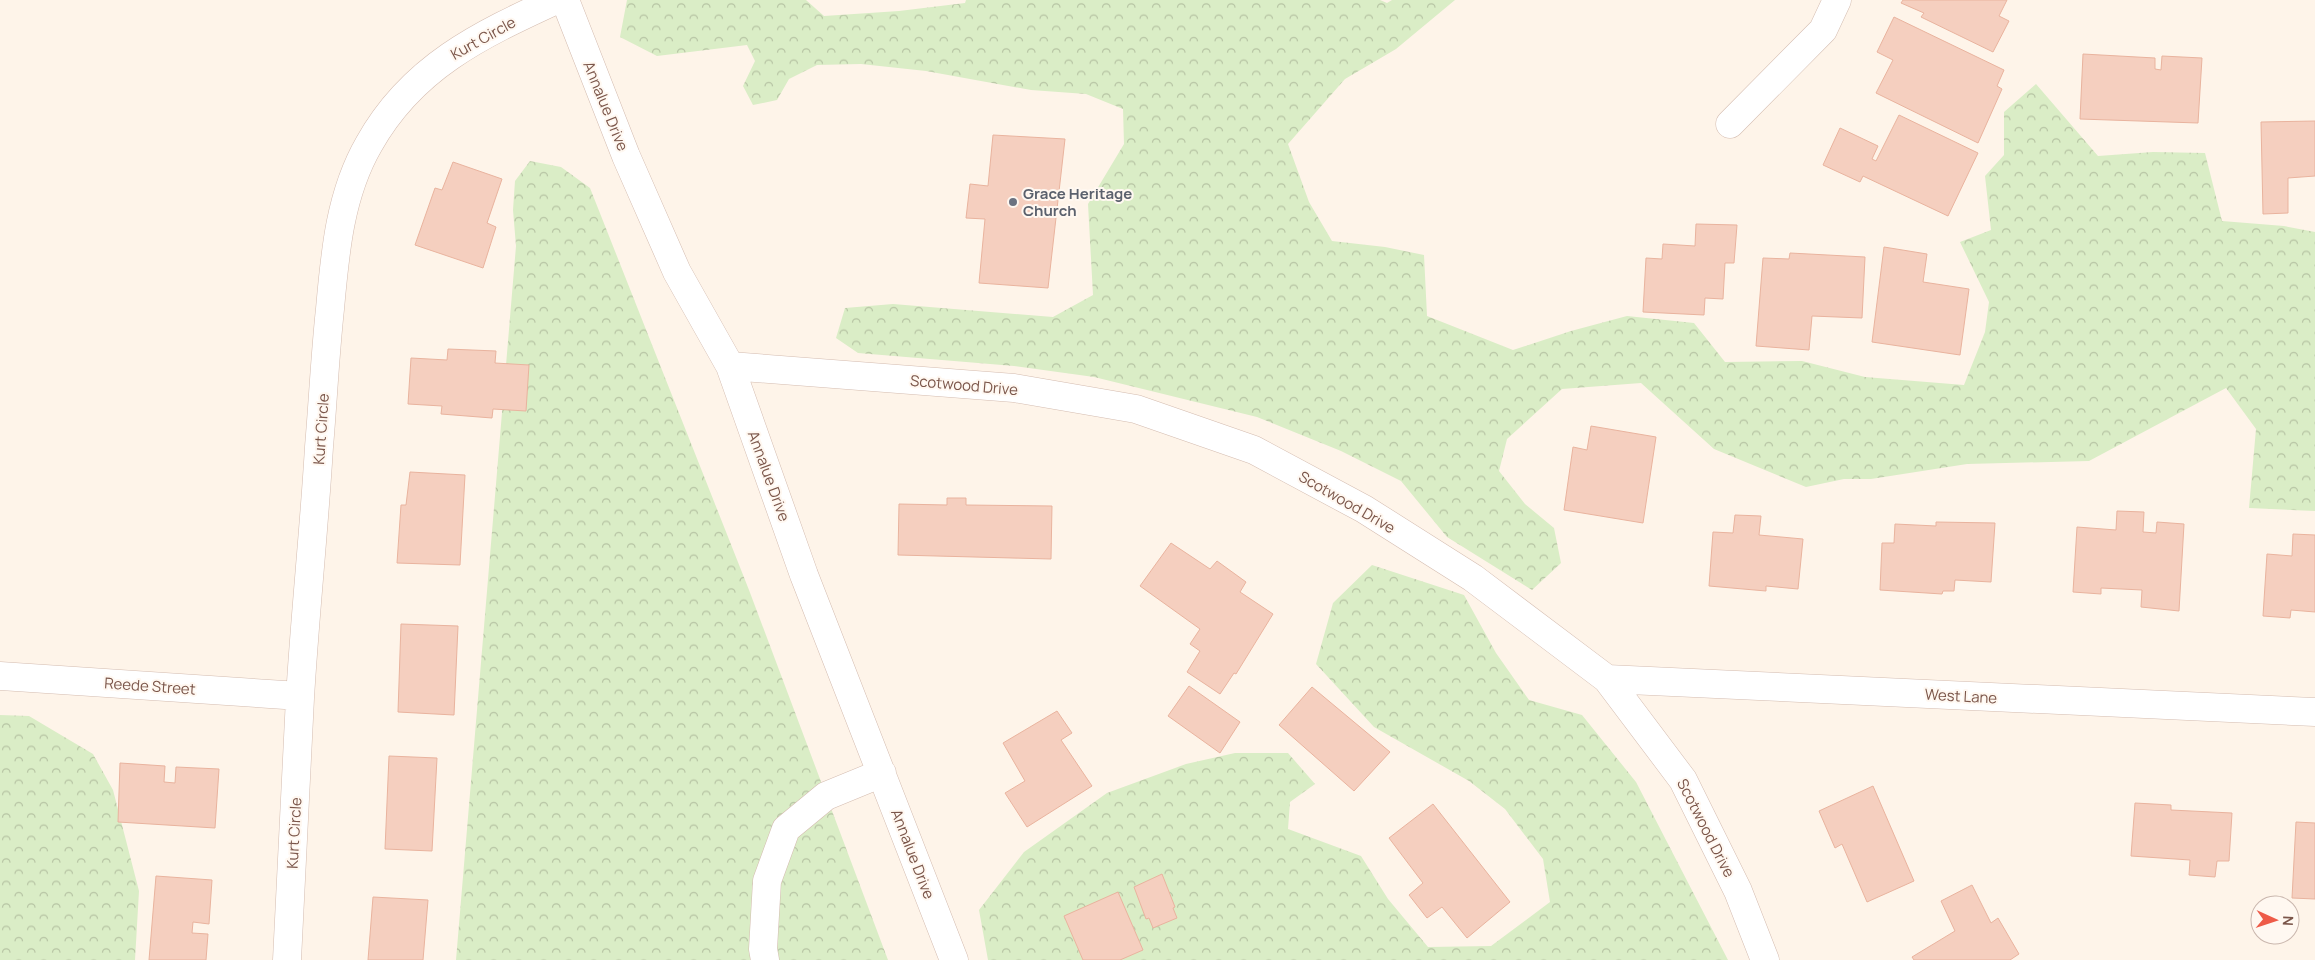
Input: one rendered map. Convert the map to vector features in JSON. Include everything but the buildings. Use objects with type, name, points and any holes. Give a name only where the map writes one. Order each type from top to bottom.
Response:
[{"type":"street","name":"Kurt Circle","points":[[287,960],[300,696],[335,248],[349,184],[369,142],[396,104],[424,76],[455,51],[480,36],[556,0]]},
{"type":"street","name":"Annalue Drive","points":[[565,0],[626,156],[677,272],[730,366],[804,575],[954,960]]},
{"type":"street","points":[[1730,124],[1823,30],[1837,0]]},
{"type":"street","name":"Scotwood Drive","points":[[730,366],[1014,388],[1136,409],[1254,450],[1364,509],[1474,578],[1607,679],[1683,780],[1738,891],[1765,960]]},
{"type":"street","name":"Reede Street","points":[[0,676],[300,696]]},
{"type":"street","name":"West Lane","points":[[1607,679],[2315,712]]},
{"type":"street","points":[[765,960],[763,949],[767,881],[786,829],[826,796],[882,773]]},
{"type":"green space","points":[[627,0],[806,0],[824,16],[899,11],[965,3],[966,0],[1380,0],[1387,3],[1392,0],[1455,0],[1396,49],[1345,79],[1288,144],[1309,202],[1332,241],[1385,247],[1424,255],[1427,316],[1513,350],[1571,331],[1627,316],[1694,323],[1725,362],[1802,361],[1865,377],[1964,385],[1985,332],[1989,302],[1960,242],[1991,230],[1985,176],[2004,155],[2004,112],[2036,84],[2098,156],[2153,152],[2205,153],[2222,221],[2284,226],[2315,232],[2315,511],[2249,508],[2256,429],[2226,388],[2089,461],[1967,464],[1871,479],[1844,479],[1806,487],[1714,449],[1641,383],[1562,389],[1507,439],[1499,471],[1525,504],[1554,528],[1561,563],[1532,590],[1447,537],[1401,481],[1341,451],[1257,417],[1094,377],[1014,366],[858,353],[836,338],[845,308],[893,304],[1053,317],[1093,295],[1088,204],[1124,144],[1123,109],[1086,94],[1031,90],[926,71],[861,64],[817,65],[789,79],[777,100],[753,105],[743,86],[755,61],[747,45],[657,56],[620,37]]},
{"type":"green space","points":[[530,161],[561,167],[590,188],[749,590],[888,960],[456,960],[516,246],[513,210],[515,181]]},
{"type":"green space","points":[[1372,565],[1464,595],[1496,653],[1529,700],[1582,715],[1636,782],[1728,960],[988,960],[979,910],[1024,852],[1107,793],[1186,764],[1235,753],[1288,753],[1315,784],[1290,802],[1288,829],[1361,856],[1388,899],[1428,947],[1491,946],[1550,902],[1543,859],[1505,809],[1469,781],[1374,727],[1316,664],[1333,603]]},
{"type":"green space","points":[[0,715],[29,716],[93,754],[113,790],[139,891],[135,960],[0,960]]},
{"type":"place","name":"Grace Heritage Church","points":[[1013,202]]}]
